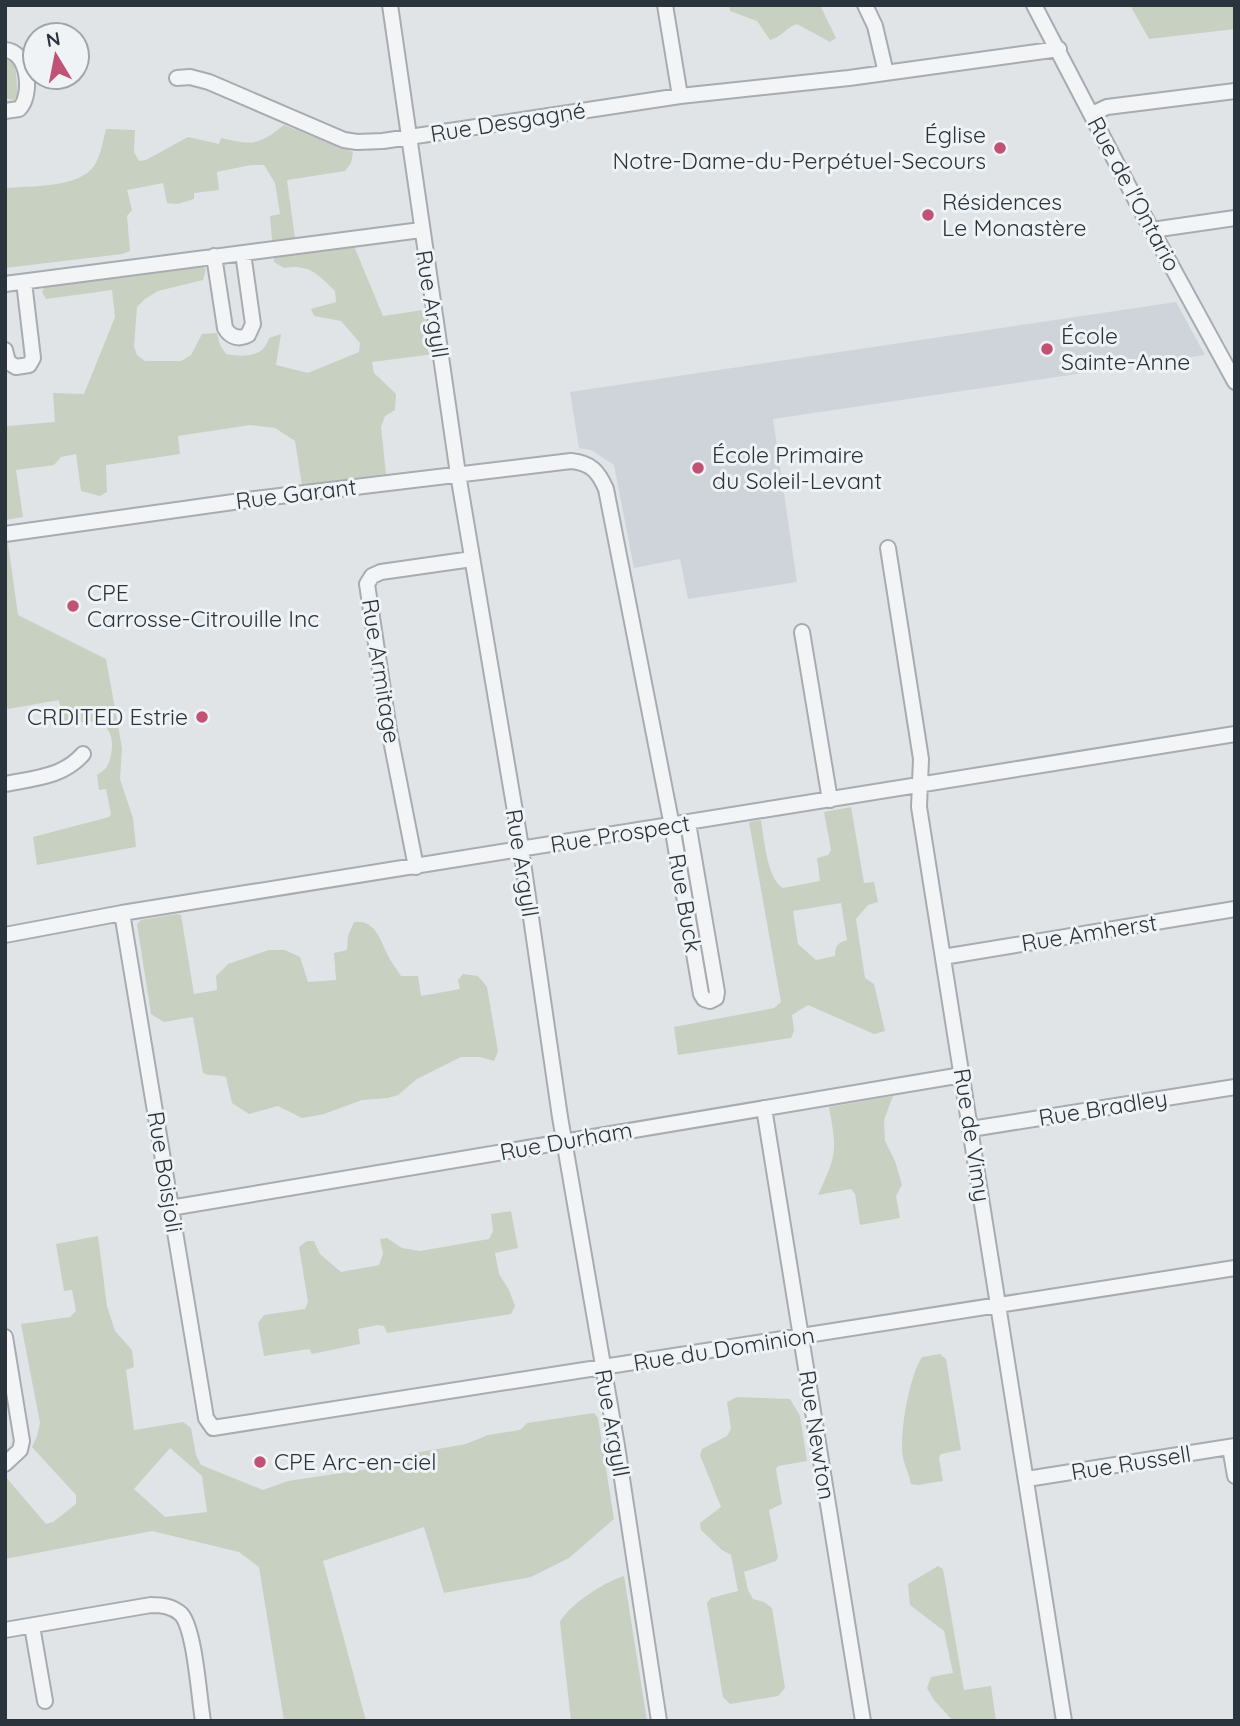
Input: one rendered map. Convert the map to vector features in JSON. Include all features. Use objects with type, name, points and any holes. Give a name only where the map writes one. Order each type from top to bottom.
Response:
[{"type":"street","name":"Rue Argyll","points":[[390,5],[458,474],[521,850],[564,1141],[659,1721]]},
{"type":"street","points":[[665,5],[681,96]]},
{"type":"street","points":[[865,5],[875,26],[886,73]]},
{"type":"street","name":"Rue de l'Ontario","points":[[1034,5],[1235,382]]},
{"type":"street","name":"Rue Desgagné","points":[[177,78],[190,77],[209,82],[344,140],[357,142],[383,141],[681,96],[886,73],[1059,49]]},
{"type":"street","points":[[5,50],[16,51],[23,59],[27,93],[19,109],[5,111]]},
{"type":"street","points":[[1092,114],[1107,107],[1235,91]]},
{"type":"street","points":[[1152,230],[1235,218]]},
{"type":"street","points":[[5,284],[421,230]]},
{"type":"street","points":[[214,256],[225,328],[231,335],[240,338],[248,335],[253,324],[243,253]]},
{"type":"street","points":[[5,350],[8,362],[16,367],[29,365],[33,358],[24,282]]},
{"type":"street","name":"Rue Garant","points":[[5,534],[458,474],[571,461],[586,462]]},
{"type":"street","name":"Rue Buck","points":[[586,462],[599,473],[606,489],[672,825],[701,994],[704,999],[710,1001],[716,998],[717,992],[688,823]]},
{"type":"street","name":"Rue de Vimy","points":[[888,548],[920,759],[919,807],[1064,1721]]},
{"type":"street","name":"Rue Armitage","points":[[416,867],[389,730],[367,584],[372,576],[381,572],[472,559]]},
{"type":"street","points":[[802,632],[830,800]]},
{"type":"street","name":"Rue Prospect","points":[[5,935],[122,913],[1235,734]]},
{"type":"street","points":[[5,783],[50,776],[74,765],[83,754]]},
{"type":"street","name":"Rue Amherst","points":[[943,957],[1235,909]]},
{"type":"street","name":"Rue Boisjoli","points":[[122,913],[206,1418],[213,1428]]},
{"type":"street","name":"Rue Durham","points":[[170,1208],[962,1075]]},
{"type":"street","name":"Rue Bradley","points":[[971,1129],[1235,1087]]},
{"type":"street","name":"Rue Newton","points":[[764,1108],[863,1721]]},
{"type":"street","name":"Rue du Dominion","points":[[213,1428],[1235,1268]]},
{"type":"street","points":[[5,1337],[22,1441],[20,1450],[5,1464]]},
{"type":"street","points":[[1232,1447],[1235,1476]]},
{"type":"street","name":"Rue Russell","points":[[1027,1479],[1232,1447]]},
{"type":"street","points":[[5,1630],[151,1605],[172,1608],[179,1613],[188,1627],[202,1721]]},
{"type":"street","points":[[32,1626],[45,1701]]},
{"type":"shaded area","points":[[729,5],[820,5],[836,38],[830,42],[797,24],[770,40],[757,21],[730,11]]},
{"type":"shaded area","points":[[1130,5],[1235,5],[1235,29],[1149,39]]},
{"type":"shaded area","points":[[5,59],[12,60],[15,64],[18,94],[14,100],[5,98]]},
{"type":"shaded area","points":[[284,125],[353,152],[351,163],[345,171],[287,180],[297,253],[354,246],[383,316],[423,310],[434,354],[372,362],[374,373],[396,394],[395,410],[385,416],[381,427],[386,474],[302,485],[295,441],[275,428],[250,425],[178,436],[180,454],[106,465],[107,492],[100,496],[81,491],[76,454],[61,457],[54,465],[16,470],[23,517],[5,520],[5,405],[7,426],[55,422],[53,393],[84,394],[115,317],[112,290],[46,299],[42,292],[45,286],[203,267],[206,269],[203,280],[158,291],[137,307],[134,346],[137,355],[145,361],[181,361],[191,355],[202,334],[217,333],[226,354],[239,356],[258,353],[269,338],[281,334],[276,365],[308,373],[359,352],[360,343],[341,321],[314,316],[311,309],[336,302],[335,291],[307,269],[284,268],[274,262],[270,216],[280,214],[275,183],[264,165],[217,172],[219,190],[194,193],[194,199],[178,204],[167,203],[163,183],[127,190],[132,210],[127,216],[130,251],[5,268],[5,188],[53,185],[87,173],[98,158],[106,129],[135,130],[134,152],[139,161],[146,160],[188,137],[219,144],[221,138],[254,142],[268,137]]},
{"type":"shaded area","name":"École Primaire du Soleil-Levant","points":[[1176,302],[1205,355],[773,419],[797,582],[688,599],[680,559],[634,568],[614,465],[591,450],[579,448],[570,392]]},
{"type":"shaded area","points":[[8,543],[18,615],[106,659],[122,748],[120,779],[133,818],[136,847],[37,865],[33,837],[109,817],[111,814],[106,789],[99,790],[97,775],[106,768],[112,752],[112,739],[107,729],[98,723],[83,722],[63,726],[59,700],[8,709],[5,703],[5,544]]},
{"type":"shaded area","points":[[851,807],[864,883],[874,882],[878,902],[868,905],[856,919],[865,978],[874,984],[885,1031],[874,1034],[808,1005],[792,1015],[794,1031],[791,1038],[678,1055],[674,1027],[774,1008],[781,1002],[749,822],[761,820],[770,867],[773,876],[783,888],[820,881],[817,858],[828,855],[831,850],[824,812]],"holes":[[[841,903],[847,940],[837,945],[835,956],[816,960],[798,944],[793,911]]]},
{"type":"shaded area","points":[[181,915],[194,994],[217,990],[216,976],[228,964],[269,950],[285,950],[300,957],[308,982],[336,980],[334,953],[347,950],[348,936],[354,922],[362,922],[378,934],[401,976],[418,976],[421,996],[460,989],[458,980],[463,974],[478,976],[487,987],[498,1051],[494,1061],[480,1057],[461,1057],[417,1079],[398,1095],[362,1100],[324,1114],[302,1118],[278,1106],[249,1114],[232,1103],[226,1077],[203,1073],[193,1017],[164,1022],[151,1014],[137,924],[141,920]]},
{"type":"shaded area","points":[[893,1096],[884,1120],[885,1141],[895,1161],[902,1185],[896,1196],[900,1218],[860,1225],[855,1194],[851,1189],[818,1195],[834,1152],[829,1107]]},
{"type":"shaded area","points":[[511,1211],[518,1248],[495,1253],[499,1274],[515,1306],[511,1314],[387,1333],[384,1326],[378,1325],[358,1329],[360,1344],[312,1354],[309,1349],[264,1356],[258,1323],[264,1315],[305,1309],[308,1302],[299,1247],[307,1241],[314,1241],[320,1254],[341,1272],[379,1265],[383,1254],[380,1239],[387,1238],[402,1248],[420,1251],[489,1239],[493,1231],[491,1214]]},
{"type":"shaded area","points":[[98,1236],[107,1306],[115,1331],[132,1350],[134,1367],[126,1370],[134,1430],[183,1422],[191,1428],[196,1455],[201,1465],[263,1490],[288,1481],[395,1465],[409,1454],[466,1444],[488,1435],[520,1430],[527,1423],[594,1413],[598,1418],[614,1519],[569,1558],[531,1577],[444,1593],[424,1527],[323,1561],[366,1721],[284,1721],[259,1567],[239,1552],[152,1531],[5,1559],[5,1476],[46,1524],[53,1522],[76,1504],[76,1495],[32,1447],[40,1423],[21,1324],[70,1317],[76,1311],[72,1290],[64,1291],[56,1244]],"holes":[[[170,1448],[202,1476],[207,1512],[165,1517],[134,1489]]]},
{"type":"shaded area","points":[[940,1354],[946,1359],[961,1450],[941,1454],[939,1458],[943,1481],[911,1484],[902,1448],[909,1391],[922,1357]]},
{"type":"shaded area","points":[[737,1397],[790,1399],[800,1416],[807,1461],[778,1466],[776,1469],[782,1504],[769,1510],[778,1557],[776,1561],[744,1572],[753,1599],[772,1608],[785,1688],[778,1696],[730,1704],[723,1697],[707,1603],[711,1598],[738,1591],[731,1555],[701,1530],[700,1523],[721,1507],[700,1455],[702,1449],[727,1436],[731,1429],[727,1402]]},
{"type":"shaded area","points":[[938,1566],[943,1569],[964,1690],[991,1686],[996,1721],[953,1721],[927,1688],[931,1677],[953,1673],[944,1631],[910,1605],[908,1584]]},
{"type":"shaded area","points":[[624,1576],[647,1721],[571,1721],[560,1622],[571,1608],[588,1595]]},
{"type":"place","name":"Église Notre-Dame-du-Perpétuel-Secours","points":[[1000,148]]},
{"type":"place","name":"Résidences Le Monastère","points":[[928,215]]},
{"type":"place","name":"École Sainte-Anne","points":[[1047,349]]},
{"type":"place","name":"École Primaire du Soleil-Levant","points":[[698,468]]},
{"type":"place","name":"CPE Carrosse-Citrouille Inc","points":[[73,606]]},
{"type":"place","name":"CRDITED Estrie","points":[[202,717]]},
{"type":"place","name":"CPE Arc-en-ciel","points":[[260,1462]]}]
